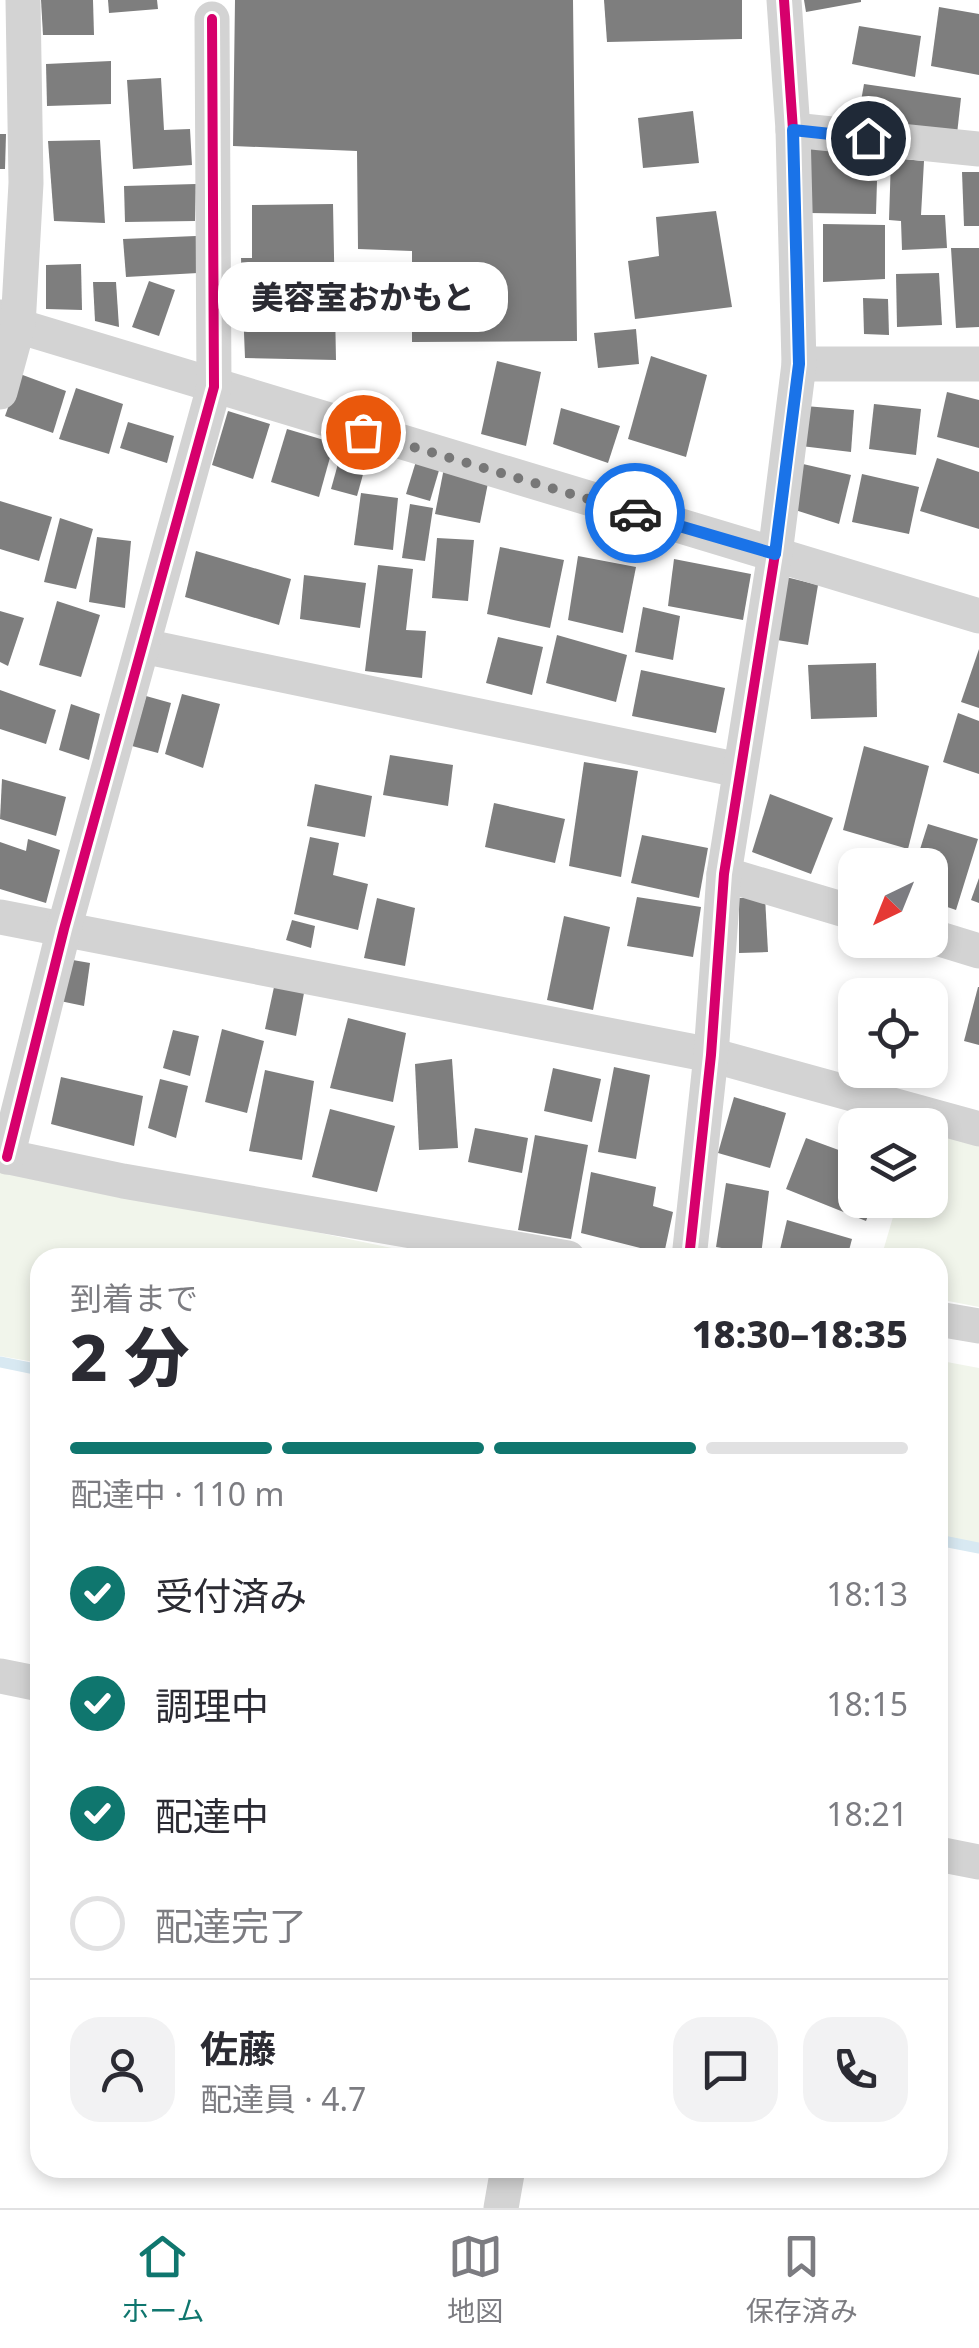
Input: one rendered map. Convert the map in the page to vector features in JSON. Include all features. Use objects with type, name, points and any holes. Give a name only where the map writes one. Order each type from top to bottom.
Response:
[{"type":"street","points":[[0,392],[26,183],[23,0]]},
{"type":"street","points":[[690,1248],[724,874],[775,554],[799,364],[793,130],[784,0]]},
{"type":"street","points":[[212,19],[214,387],[4,1156],[123,1181],[510,1248]]},
{"type":"street","points":[[793,130],[979,149]]},
{"type":"street","points":[[9,322],[979,616]]},
{"type":"street","points":[[799,364],[979,364]]},
{"type":"street","points":[[143,646],[739,770]]},
{"type":"street","points":[[724,874],[838,909]]},
{"type":"street","points":[[0,918],[710,1055],[979,1129]]},
{"type":"street","points":[[948,942],[979,951]]},
{"type":"street","points":[[948,1321],[979,1326]]},
{"type":"street","points":[[0,1676],[30,1682]]},
{"type":"street","points":[[948,1856],[979,1862]]},
{"type":"street","points":[[501,2208],[506,2178]]},
{"type":"shaded area","points":[[948,1128],[979,1134],[979,1307],[948,1301],[948,1248],[884,1248],[893,1218],[948,1218]]},
{"type":"shaded area","points":[[0,1166],[392,1248],[30,1248],[30,1361],[0,1356]]},
{"type":"shaded area","points":[[948,1362],[979,1368],[979,1543],[948,1538]]},
{"type":"building","points":[[41,0],[93,0],[94,35],[43,35]]},
{"type":"building","points":[[108,0],[157,0],[158,9],[109,13]]},
{"type":"building","points":[[235,0],[573,0],[577,341],[412,342],[412,251],[358,249],[357,151],[233,146]]},
{"type":"building","points":[[604,0],[742,0],[742,39],[607,42]]},
{"type":"building","points":[[804,0],[861,0],[861,2],[806,12]]},
{"type":"building","points":[[939,7],[979,14],[979,75],[931,66]]},
{"type":"building","points":[[859,26],[921,36],[915,77],[852,64]]},
{"type":"building","points":[[111,61],[111,104],[47,106],[46,64]]},
{"type":"building","points":[[161,78],[164,130],[190,129],[192,165],[133,169],[127,80]]},
{"type":"building","points":[[864,84],[961,98],[957,134],[858,118]]},
{"type":"building","points":[[693,111],[699,163],[643,168],[638,118]]},
{"type":"building","points":[[0,134],[6,134],[5,169],[0,169]]},
{"type":"building","points":[[100,140],[105,223],[54,221],[48,141]]},
{"type":"building","points":[[811,142],[861,144],[862,180],[877,181],[876,214],[809,213]]},
{"type":"building","points":[[891,158],[924,161],[921,215],[945,215],[947,248],[902,250],[901,221],[889,220]]},
{"type":"building","points":[[962,172],[979,172],[979,226],[964,226]]},
{"type":"building","points":[[196,184],[195,221],[125,222],[124,186]]},
{"type":"building","points":[[333,204],[336,360],[245,358],[241,258],[252,258],[252,205]]},
{"type":"building","points":[[716,211],[732,307],[635,319],[628,261],[659,256],[656,217]]},
{"type":"building","points":[[823,224],[885,225],[885,279],[823,282]]},
{"type":"building","points":[[196,236],[198,273],[126,277],[123,239]]},
{"type":"building","points":[[951,248],[979,248],[979,327],[956,328]]},
{"type":"building","points":[[81,264],[82,310],[46,309],[46,265]]},
{"type":"building","points":[[939,273],[942,325],[897,327],[896,274]]},
{"type":"building","points":[[149,281],[175,290],[159,336],[132,327]]},
{"type":"building","points":[[93,282],[116,282],[119,327],[95,321]]},
{"type":"building","points":[[863,298],[888,299],[889,335],[864,334]]},
{"type":"building","points":[[636,329],[639,364],[598,368],[594,333]]},
{"type":"building","points":[[651,356],[707,375],[686,457],[628,439]]},
{"type":"building","points":[[497,361],[541,372],[526,446],[481,434]]},
{"type":"building","points":[[20,374],[66,391],[53,433],[5,416]]},
{"type":"building","points":[[76,388],[123,404],[109,454],[59,439]]},
{"type":"building","points":[[947,392],[979,400],[979,448],[937,437]]},
{"type":"building","points":[[874,404],[921,409],[916,455],[869,449]]},
{"type":"building","points":[[805,406],[854,410],[851,452],[801,446]]},
{"type":"building","points":[[561,408],[620,426],[608,463],[553,444]]},
{"type":"building","points":[[228,411],[270,424],[253,479],[212,465]]},
{"type":"building","points":[[128,422],[174,436],[167,463],[120,448]]},
{"type":"building","points":[[287,429],[334,443],[319,497],[271,482]]},
{"type":"building","points":[[346,435],[372,442],[357,496],[331,489]]},
{"type":"building","points":[[417,458],[440,467],[430,501],[406,494]]},
{"type":"building","points":[[937,458],[979,472],[979,529],[920,511]]},
{"type":"building","points":[[803,464],[851,475],[839,524],[792,509]]},
{"type":"building","points":[[444,468],[489,478],[480,523],[435,514]]},
{"type":"building","points":[[862,474],[919,487],[909,534],[852,522]]},
{"type":"building","points":[[361,493],[398,498],[393,550],[354,545]]},
{"type":"building","points":[[0,501],[52,517],[39,561],[0,549]]},
{"type":"building","points":[[410,504],[433,508],[425,561],[402,558]]},
{"type":"building","points":[[60,518],[93,529],[76,589],[44,582]]},
{"type":"building","points":[[97,537],[131,541],[125,608],[89,602]]},
{"type":"building","points":[[437,538],[474,540],[468,601],[432,598]]},
{"type":"building","points":[[500,547],[564,560],[550,628],[487,614]]},
{"type":"building","points":[[196,551],[291,579],[279,625],[185,597]]},
{"type":"building","points":[[578,556],[636,567],[623,633],[568,620]]},
{"type":"building","points":[[674,559],[751,574],[743,620],[668,606]]},
{"type":"building","points":[[378,565],[413,569],[406,630],[426,631],[422,678],[365,671]]},
{"type":"building","points":[[304,575],[366,583],[360,628],[300,619]]},
{"type":"building","points":[[782,576],[818,585],[808,645],[771,639]]},
{"type":"building","points":[[57,601],[100,615],[81,677],[39,665]]},
{"type":"building","points":[[643,607],[680,616],[673,660],[635,652]]},
{"type":"building","points":[[0,611],[24,618],[8,666],[0,662]]},
{"type":"building","points":[[557,635],[627,655],[616,702],[546,683]]},
{"type":"building","points":[[498,637],[543,647],[532,695],[486,683]]},
{"type":"building","points":[[979,649],[979,708],[961,702]]},
{"type":"building","points":[[876,663],[877,717],[811,719],[808,665]]},
{"type":"building","points":[[641,670],[725,688],[716,733],[632,716]]},
{"type":"building","points":[[0,690],[56,710],[46,744],[0,729]]},
{"type":"building","points":[[182,694],[220,704],[203,768],[165,754]]},
{"type":"building","points":[[146,696],[171,703],[158,753],[132,746]]},
{"type":"building","points":[[71,704],[100,714],[89,760],[59,750]]},
{"type":"building","points":[[958,713],[979,721],[979,774],[943,762]]},
{"type":"building","points":[[864,746],[929,766],[908,848],[843,830]]},
{"type":"building","points":[[390,755],[453,765],[448,806],[383,795]]},
{"type":"building","points":[[584,762],[638,771],[621,877],[569,866]]},
{"type":"building","points":[[2,779],[66,797],[56,836],[0,819]]},
{"type":"building","points":[[315,784],[372,796],[365,837],[307,826]]},
{"type":"building","points":[[770,794],[833,818],[811,874],[752,852]]},
{"type":"building","points":[[494,803],[565,819],[555,863],[485,847]]},
{"type":"building","points":[[928,824],[978,839],[956,910],[948,907],[948,848],[920,848]]},
{"type":"building","points":[[642,835],[708,848],[699,898],[631,883]]},
{"type":"building","points":[[310,837],[339,843],[333,875],[368,884],[358,930],[294,914]]},
{"type":"building","points":[[28,839],[60,850],[46,903],[0,889],[0,842],[26,851]]},
{"type":"building","points":[[979,878],[979,903],[971,900]]},
{"type":"building","points":[[637,897],[701,907],[693,957],[627,946]]},
{"type":"building","points":[[765,897],[768,952],[739,953],[739,898]]},
{"type":"building","points":[[377,898],[415,908],[405,966],[364,958]]},
{"type":"building","points":[[564,916],[610,927],[593,1010],[547,1000]]},
{"type":"building","points":[[292,920],[315,926],[311,948],[286,940]]},
{"type":"building","points":[[67,959],[90,963],[84,1006],[60,1001]]},
{"type":"building","points":[[274,987],[304,993],[296,1036],[265,1029]]},
{"type":"building","points":[[979,987],[979,1045],[964,1041]]},
{"type":"building","points":[[348,1018],[406,1033],[393,1102],[330,1088]]},
{"type":"building","points":[[222,1029],[264,1041],[247,1113],[205,1102]]},
{"type":"building","points":[[173,1030],[199,1036],[190,1076],[163,1068]]},
{"type":"building","points":[[452,1059],[458,1148],[419,1150],[415,1064]]},
{"type":"building","points":[[614,1067],[650,1075],[636,1159],[598,1152]]},
{"type":"building","points":[[553,1068],[601,1079],[592,1122],[544,1111]]},
{"type":"building","points":[[265,1070],[314,1081],[302,1160],[249,1151]]},
{"type":"building","points":[[61,1077],[143,1096],[134,1146],[51,1124]]},
{"type":"building","points":[[160,1079],[188,1086],[176,1138],[148,1128]]},
{"type":"building","points":[[734,1097],[786,1113],[770,1168],[718,1153]]},
{"type":"building","points":[[330,1109],[395,1126],[377,1192],[312,1177]]},
{"type":"building","points":[[475,1128],[528,1138],[522,1173],[468,1162]]},
{"type":"building","points":[[535,1135],[588,1145],[571,1239],[518,1230]]},
{"type":"building","points":[[806,1138],[838,1150],[838,1210],[786,1189]]},
{"type":"building","points":[[591,1172],[656,1187],[653,1206],[673,1212],[665,1248],[640,1248],[581,1233]]},
{"type":"building","points":[[726,1183],[769,1191],[762,1248],[716,1247]]},
{"type":"building","points":[[787,1220],[852,1239],[850,1248],[780,1248]]},
{"type":"waterway","points":[[0,1362],[30,1368]]},
{"type":"waterway","points":[[948,1542],[979,1548]]},
{"type":"cycle path","points":[[690,1248],[711,1055],[724,874],[775,554],[799,364],[793,130],[784,0]]},
{"type":"cycle path","points":[[7,1157],[64,929],[214,387],[212,19]]},
{"type":"way so far","points":[[363,432],[635,513]]},
{"type":"place","name":"美容室おかもと","points":[[363,432]]},
{"type":"route","points":[[635,513],[775,554],[799,364],[793,130],[868,138]]}]
